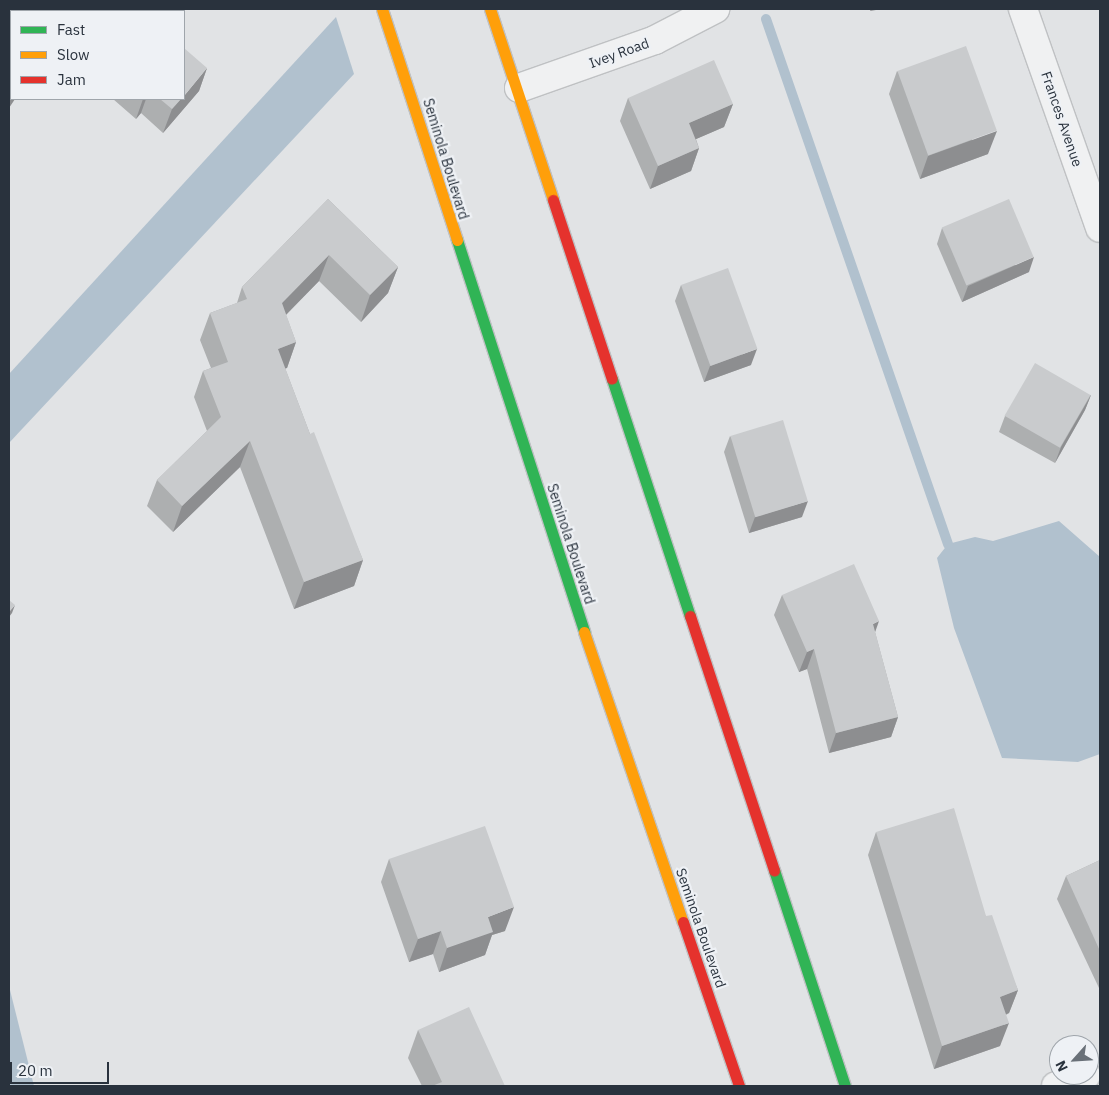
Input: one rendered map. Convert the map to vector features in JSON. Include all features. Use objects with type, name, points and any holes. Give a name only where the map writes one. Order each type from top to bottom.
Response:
[{"type":"main road","name":"Seminola Boulevard","points":[[382,9],[565,577],[739,1086]]},
{"type":"main road","points":[[490,9],[518,88],[845,1086]]},
{"type":"street","name":"Ivey Road","points":[[518,88],[655,40],[715,9]]},
{"type":"street","name":"Frances Avenue","points":[[1023,9],[1100,228]]},
{"type":"water","points":[[336,17],[354,74],[9,443],[9,374]]},
{"type":"water","points":[[1059,521],[1100,557],[1100,754],[1078,762],[1002,758],[954,628],[937,558],[948,544],[975,537],[993,541]]},
{"type":"water","points":[[9,986],[34,1086],[9,1086]]},
{"type":"building","points":[[9,9],[63,10],[10,10],[9,97]]},
{"type":"building","points":[[139,9],[140,10],[111,10]]},
{"type":"building","points":[[966,46],[997,131],[928,156],[897,71]]},
{"type":"building","points":[[185,49],[207,68],[185,95]]},
{"type":"building","points":[[714,60],[733,104],[689,123],[699,148],[658,166],[628,98]]},
{"type":"building","points":[[161,100],[180,100],[172,109]]},
{"type":"building","points":[[328,199],[398,267],[370,295],[329,255],[282,303],[296,342],[278,349],[310,434],[314,432],[363,560],[304,582],[250,441],[182,506],[157,480],[221,417],[203,371],[228,362],[210,313],[247,299],[242,287]]},
{"type":"building","points":[[1009,199],[1034,257],[966,286],[942,228]]},
{"type":"building","points":[[728,268],[757,349],[710,366],[681,285]]},
{"type":"building","points":[[1035,363],[1090,395],[1060,448],[1004,416]]},
{"type":"building","points":[[783,420],[808,501],[755,517],[730,436]]},
{"type":"building","points":[[854,564],[879,621],[873,624],[898,717],[836,733],[814,649],[807,652],[782,595]]},
{"type":"building","points":[[9,600],[15,605],[9,612]]},
{"type":"building","points":[[954,808],[986,916],[992,915],[1018,990],[1000,997],[1009,1023],[942,1046],[876,832]]},
{"type":"building","points":[[485,826],[514,907],[488,917],[493,932],[447,948],[441,931],[418,939],[389,859]]},
{"type":"building","points":[[1100,860],[1100,951],[1066,876]]},
{"type":"building","points":[[469,1007],[505,1086],[432,1086],[442,1082],[418,1030]]},
{"type":"waterway","points":[[766,19],[948,544]]},
{"type":"traffic: fast","points":[[457,240],[584,632]]},
{"type":"traffic: fast","points":[[612,379],[690,616]]},
{"type":"traffic: fast","points":[[774,870],[845,1086]]},
{"type":"traffic: slow","points":[[382,9],[457,240]]},
{"type":"traffic: slow","points":[[490,9],[553,200]]},
{"type":"traffic: slow","points":[[584,632],[683,922]]},
{"type":"traffic: jam","points":[[553,200],[612,379]]},
{"type":"traffic: jam","points":[[690,616],[774,870]]},
{"type":"traffic: jam","points":[[683,922],[739,1086]]}]
